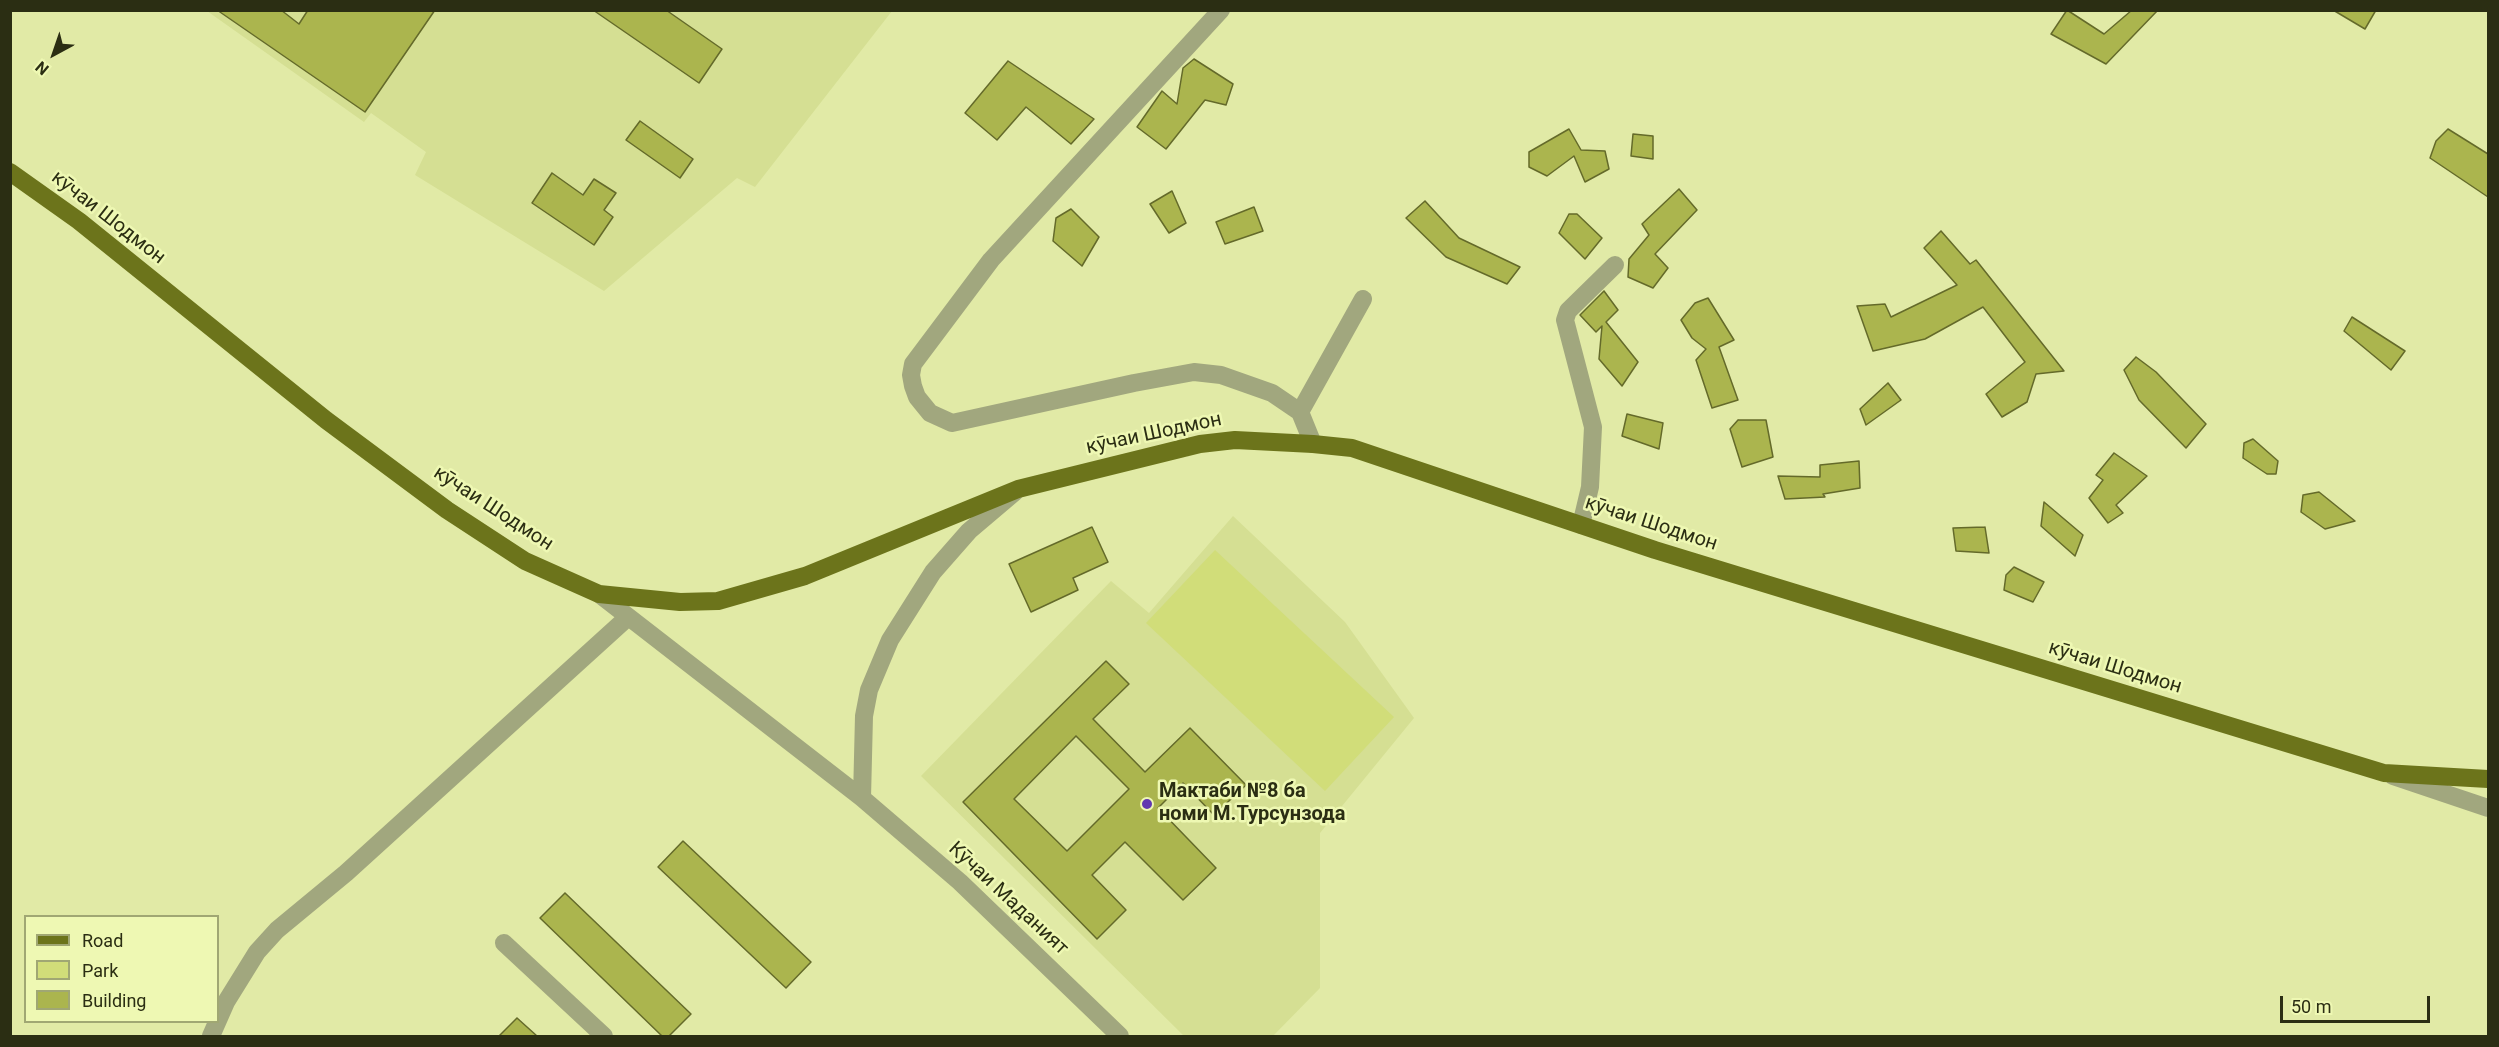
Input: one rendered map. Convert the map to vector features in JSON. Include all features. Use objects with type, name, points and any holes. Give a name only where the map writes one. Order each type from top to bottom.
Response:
[{"type":"main road","name":"кӯчаи Шодмон","points":[[10,172],[79,221],[326,420],[447,510],[525,561],[599,594],[680,602],[718,602],[805,576],[1018,489],[1200,444],[1274,440],[1352,448],[1581,525],[1830,604],[2384,773],[2488,779]]},
{"type":"street","points":[[1221,10],[991,260],[913,363],[911,375],[917,397],[924,407],[937,418],[952,423],[1194,372],[1221,375],[1272,393],[1300,412],[1313,444]]},
{"type":"street","points":[[1581,525],[1590,488],[1593,427],[1565,320],[1568,311],[1615,265]]},
{"type":"street","points":[[1300,412],[1363,299]]},
{"type":"street","points":[[862,798],[864,716],[869,690],[890,640],[917,596],[948,555],[969,531],[1018,489]]},
{"type":"street","name":"Кӯчаи Маданият","points":[[599,594],[627,618],[862,798],[960,882],[1120,1036]]},
{"type":"street","points":[[219,1018],[226,1002],[257,952],[277,930],[346,873],[627,618]]},
{"type":"street","points":[[2384,773],[2488,808]]},
{"type":"street","points":[[504,943],[604,1036]]},
{"type":"shaded area","points":[[207,11],[892,11],[755,187],[737,178],[604,291],[415,175],[426,152],[371,113],[364,122]]},
{"type":"shaded area","name":"Мактаби №8 ба номи М.Турсунзода","points":[[1233,516],[1345,622],[1414,718],[1320,833],[1320,988],[1273,1036],[1184,1036],[921,776],[1111,581],[1149,613]]},
{"type":"green space","points":[[1215,550],[1394,717],[1325,791],[1146,623]]},
{"type":"building","points":[[217,10],[281,10],[299,24],[308,10],[435,10],[365,112]]},
{"type":"building","points":[[593,10],[666,10],[722,49],[699,83]]},
{"type":"building","points":[[2067,10],[2104,34],[2132,10],[2158,10],[2106,64],[2051,34]]},
{"type":"building","points":[[2333,10],[2376,10],[2365,29]]},
{"type":"building","points":[[1194,59],[1233,84],[1226,105],[1205,100],[1166,149],[1137,127],[1162,91],[1177,104],[1183,68]]},
{"type":"building","points":[[1008,61],[1094,119],[1071,144],[1026,107],[997,140],[965,113]]},
{"type":"building","points":[[640,121],[693,159],[680,178],[626,140]]},
{"type":"building","points":[[1569,129],[1581,150],[1605,151],[1609,169],[1585,182],[1574,156],[1547,176],[1529,167],[1529,152]]},
{"type":"building","points":[[2448,129],[2488,154],[2488,197],[2430,158],[2436,141]]},
{"type":"building","points":[[1633,134],[1653,136],[1653,159],[1631,156]]},
{"type":"building","points":[[552,173],[583,195],[594,179],[616,193],[604,210],[613,217],[594,245],[532,203]]},
{"type":"building","points":[[1679,189],[1697,210],[1655,254],[1668,268],[1653,288],[1628,277],[1629,259],[1649,235],[1642,224]]},
{"type":"building","points":[[1172,191],[1186,223],[1169,233],[1150,204]]},
{"type":"building","points":[[1425,201],[1459,238],[1520,267],[1507,284],[1446,257],[1406,218]]},
{"type":"building","points":[[1254,207],[1263,231],[1225,244],[1216,222]]},
{"type":"building","points":[[1071,209],[1099,237],[1082,266],[1053,241],[1056,218]]},
{"type":"building","points":[[1569,214],[1577,214],[1602,238],[1585,259],[1559,233]]},
{"type":"building","points":[[1941,231],[1970,264],[1976,260],[2064,371],[2036,374],[2027,402],[2002,417],[1986,394],[2025,362],[1983,307],[1925,339],[1873,351],[1857,306],[1885,304],[1891,317],[1957,285],[1924,248]]},
{"type":"building","points":[[1604,291],[1618,310],[1606,322],[1638,362],[1622,386],[1599,359],[1602,326],[1596,332],[1580,315]]},
{"type":"building","points":[[1708,298],[1734,340],[1719,347],[1738,400],[1712,408],[1696,360],[1706,349],[1692,338],[1681,320],[1695,303]]},
{"type":"building","points":[[2352,317],[2405,351],[2391,370],[2344,331]]},
{"type":"building","points":[[2136,357],[2156,372],[2206,424],[2186,448],[2139,400],[2124,370]]},
{"type":"building","points":[[1888,383],[1901,400],[1866,425],[1860,409]]},
{"type":"building","points":[[1627,414],[1663,423],[1659,449],[1622,436]]},
{"type":"building","points":[[1738,420],[1766,420],[1773,457],[1742,467],[1730,429]]},
{"type":"building","points":[[2253,439],[2278,461],[2276,474],[2267,474],[2243,458],[2244,443]]},
{"type":"building","points":[[2114,453],[2147,476],[2116,505],[2123,513],[2108,523],[2089,498],[2103,480],[2096,475]]},
{"type":"building","points":[[1859,461],[1860,488],[1823,494],[1825,497],[1785,499],[1778,476],[1820,477],[1820,465]]},
{"type":"building","points":[[2319,492],[2355,521],[2325,529],[2301,512],[2303,495]]},
{"type":"building","points":[[2044,502],[2083,535],[2075,556],[2041,526]]},
{"type":"building","points":[[1092,527],[1108,562],[1073,578],[1078,590],[1031,612],[1009,564]]},
{"type":"building","points":[[1985,527],[1989,553],[1956,551],[1953,528]]},
{"type":"building","points":[[2014,567],[2044,582],[2033,602],[2004,590],[2006,575]]},
{"type":"building","points":[[1106,661],[1129,684],[1093,719],[1145,772],[1190,728],[1246,785],[1214,815],[1183,783],[1158,808],[1216,868],[1183,900],[1125,842],[1092,875],[1126,910],[1097,939],[963,802]],"holes":[[[1076,736],[1129,789],[1067,851],[1014,799]]]},
{"type":"building","points":[[683,841],[811,962],[786,988],[658,867]]},
{"type":"building","points":[[565,893],[691,1014],[669,1036],[662,1036],[540,918]]},
{"type":"building","points":[[517,1018],[537,1036],[499,1036]]},
{"type":"place","name":"Мактаби №8 ба номи М.Турсунзода","points":[[1147,804]]}]
